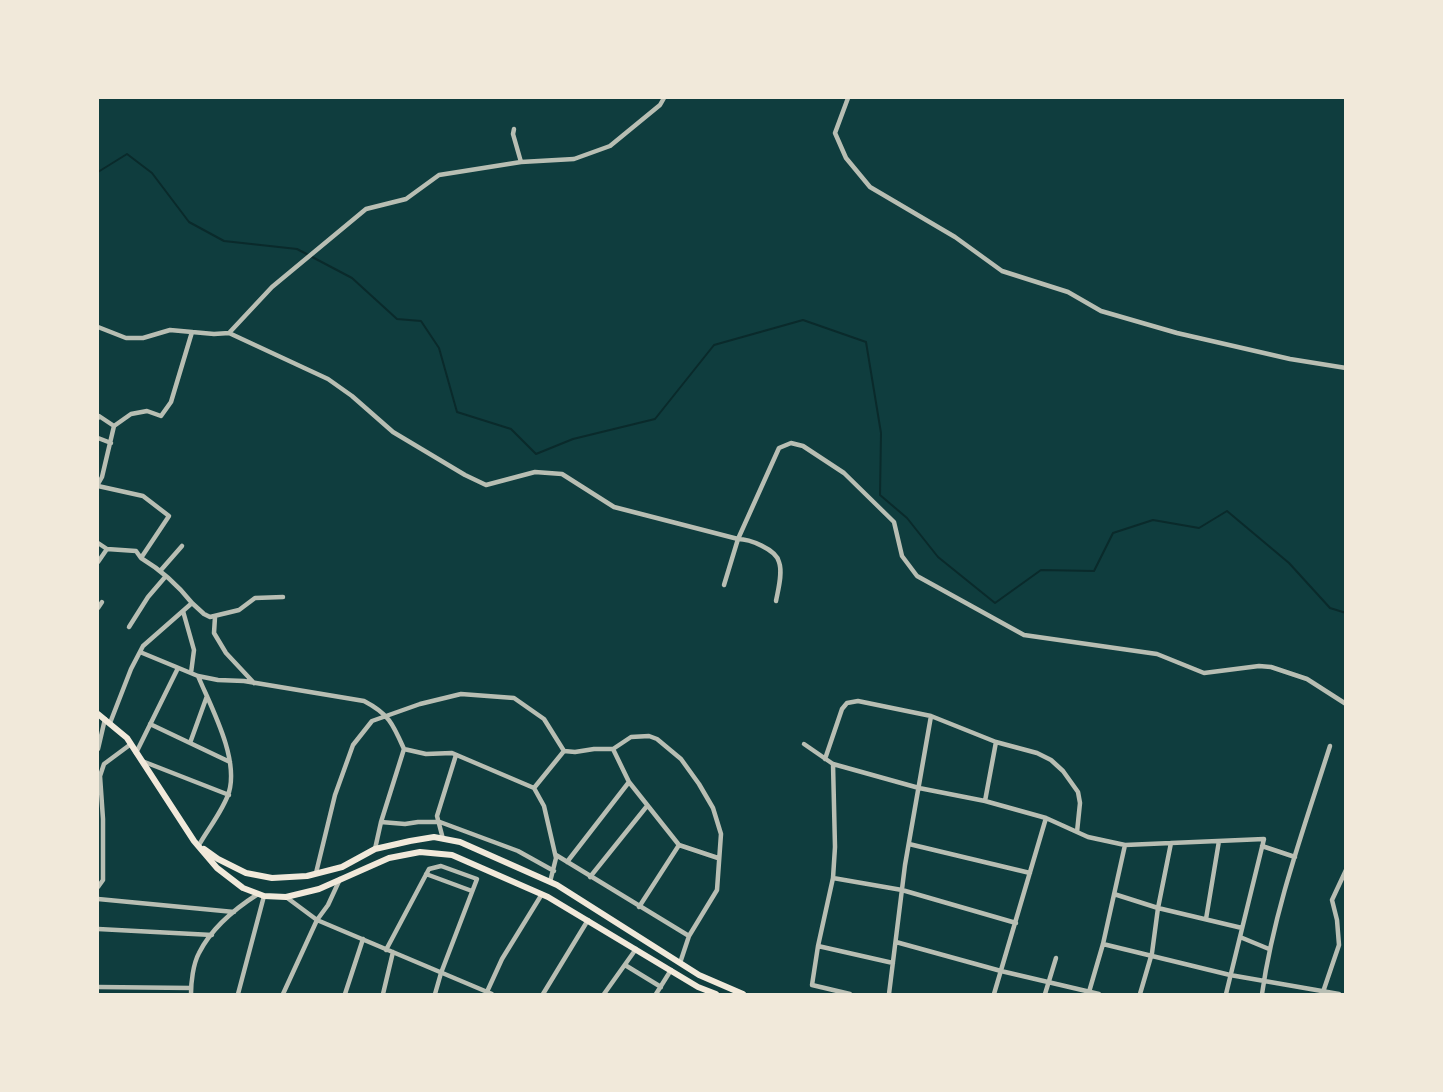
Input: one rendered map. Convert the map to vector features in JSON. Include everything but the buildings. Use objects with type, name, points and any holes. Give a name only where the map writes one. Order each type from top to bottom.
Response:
[{"type":"main road","points":[[98,714],[131,744],[196,843],[217,868],[243,888],[261,895],[286,897],[319,889],[389,858],[420,852],[452,855],[542,894],[698,987],[716,994]]},
{"type":"main road","points":[[196,843],[218,859],[246,873],[272,878],[307,876],[342,867],[375,849],[434,837],[460,842],[550,882],[699,975],[743,994]]},
{"type":"street","points":[[229,333],[272,288],[366,209],[406,199],[439,175],[521,162],[574,159],[610,146],[660,105],[664,98]]},
{"type":"street","points":[[848,98],[835,133],[846,158],[870,187],[955,237],[1002,271],[1068,292],[1101,311],[1177,333],[1290,359],[1346,368]]},
{"type":"street","points":[[514,129],[513,134],[521,162]]},
{"type":"street","points":[[98,327],[126,338],[143,338],[170,330],[229,333],[328,379],[352,396],[393,432],[465,475],[486,484],[536,472],[562,474],[614,507],[738,539],[749,539],[776,556],[780,562],[776,601]]},
{"type":"street","points":[[141,558],[169,516],[143,496],[98,485],[114,426],[131,414],[147,411],[161,416],[171,402],[192,332]]},
{"type":"street","points":[[98,418],[99,416],[114,426]]},
{"type":"street","points":[[98,438],[111,443]]},
{"type":"street","points":[[724,585],[738,539],[779,448],[791,443],[803,446],[844,472],[888,515],[894,522],[902,556],[917,576],[1024,635],[1157,654],[1204,673],[1259,666],[1271,667],[1307,679],[1346,704]]},
{"type":"street","points":[[98,543],[107,549],[136,551],[141,558],[161,570],[192,603],[210,617],[239,610],[255,598],[283,597]]},
{"type":"street","points":[[161,570],[182,546]]},
{"type":"street","points":[[98,562],[107,549]]},
{"type":"street","points":[[129,627],[148,597],[166,576]]},
{"type":"street","points":[[98,608],[102,602]]},
{"type":"street","points":[[98,749],[108,721],[143,646],[192,603]]},
{"type":"street","points":[[183,611],[194,650],[191,674]]},
{"type":"street","points":[[215,616],[214,633],[226,653],[254,683]]},
{"type":"street","points":[[140,652],[198,676],[364,701],[380,709],[387,716],[404,749],[375,849]]},
{"type":"street","points":[[136,753],[178,668]]},
{"type":"street","points":[[196,843],[228,795],[231,782],[230,762],[221,731],[198,676]]},
{"type":"street","points":[[316,873],[335,795],[353,745],[372,721],[420,704],[461,694],[514,698],[544,718],[564,751]]},
{"type":"street","points":[[190,744],[207,696]]},
{"type":"street","points":[[825,759],[842,710],[847,704],[858,701],[931,716],[996,742],[1037,753],[1051,760],[1063,771],[1078,792],[1080,803],[1077,832]]},
{"type":"street","points":[[891,994],[902,890],[931,716]]},
{"type":"street","points":[[150,724],[230,762]]},
{"type":"street","points":[[564,751],[613,749],[631,737],[650,736],[681,759],[714,808],[721,834],[717,890],[689,936],[680,963]]},
{"type":"street","points":[[985,801],[996,742]]},
{"type":"street","points":[[98,887],[100,880],[99,776],[104,764],[131,744]]},
{"type":"street","points":[[804,744],[833,764],[919,788],[985,801],[1046,818],[1088,837],[1125,845],[1264,838],[1226,994]]},
{"type":"street","points":[[1262,994],[1269,949],[1295,856],[1330,746]]},
{"type":"street","points":[[404,749],[426,754],[446,752],[534,788],[544,806],[556,855],[550,882]]},
{"type":"street","points":[[613,749],[629,782],[679,845],[718,858]]},
{"type":"street","points":[[534,788],[564,751]]},
{"type":"street","points":[[443,839],[437,816],[456,755]]},
{"type":"street","points":[[141,760],[228,795]]},
{"type":"street","points":[[833,764],[836,847],[833,878],[812,986],[850,994]]},
{"type":"street","points":[[567,862],[629,782]]},
{"type":"street","points":[[590,877],[647,806]]},
{"type":"street","points":[[994,994],[1046,818]]},
{"type":"street","points":[[381,822],[405,824],[440,822],[518,851],[554,871]]},
{"type":"street","points":[[1206,919],[1219,840]]},
{"type":"street","points":[[1140,994],[1151,956],[1171,843]]},
{"type":"street","points":[[909,844],[1030,873]]},
{"type":"street","points":[[639,907],[679,845]]},
{"type":"street","points":[[1089,992],[1103,944],[1125,845]]},
{"type":"street","points":[[1262,846],[1295,856]]},
{"type":"street","points":[[556,855],[689,936]]},
{"type":"street","points":[[386,950],[429,869],[441,866],[477,879],[435,994]]},
{"type":"street","points":[[1323,992],[1340,945],[1332,900],[1346,870]]},
{"type":"street","points":[[426,874],[472,891]]},
{"type":"street","points":[[833,878],[902,890],[1016,923]]},
{"type":"street","points":[[283,994],[317,921],[328,905],[340,879]]},
{"type":"street","points":[[286,897],[317,921],[488,994],[502,959],[542,894]]},
{"type":"street","points":[[1114,894],[1158,908],[1242,928]]},
{"type":"street","points":[[98,987],[154,992],[191,991],[198,954],[234,912],[261,895]]},
{"type":"street","points":[[238,994],[261,895]]},
{"type":"street","points":[[98,899],[234,912]]},
{"type":"street","points":[[543,994],[588,920]]},
{"type":"street","points":[[98,929],[212,935]]},
{"type":"street","points":[[1240,937],[1269,949]]},
{"type":"street","points":[[345,994],[363,939]]},
{"type":"street","points":[[896,942],[1001,971],[1099,994]]},
{"type":"street","points":[[1103,944],[1230,975],[1339,994]]},
{"type":"street","points":[[818,946],[893,963]]},
{"type":"street","points":[[604,994],[636,949]]},
{"type":"street","points":[[382,994],[393,952]]},
{"type":"street","points":[[1045,994],[1056,958]]},
{"type":"street","points":[[625,965],[661,987]]},
{"type":"street","points":[[656,994],[671,970]]},
{"type":"waterway","points":[[98,172],[127,154],[152,173],[189,222],[224,241],[297,249],[352,278],[397,319],[421,321],[439,348],[457,412],[511,429],[536,454],[573,439],[655,419],[714,345],[803,320],[866,342],[881,433],[880,495],[907,518],[938,557],[995,603],[1041,570],[1094,571],[1113,533],[1153,520],[1199,528],[1227,511],[1289,563],[1330,608],[1346,613]]}]
